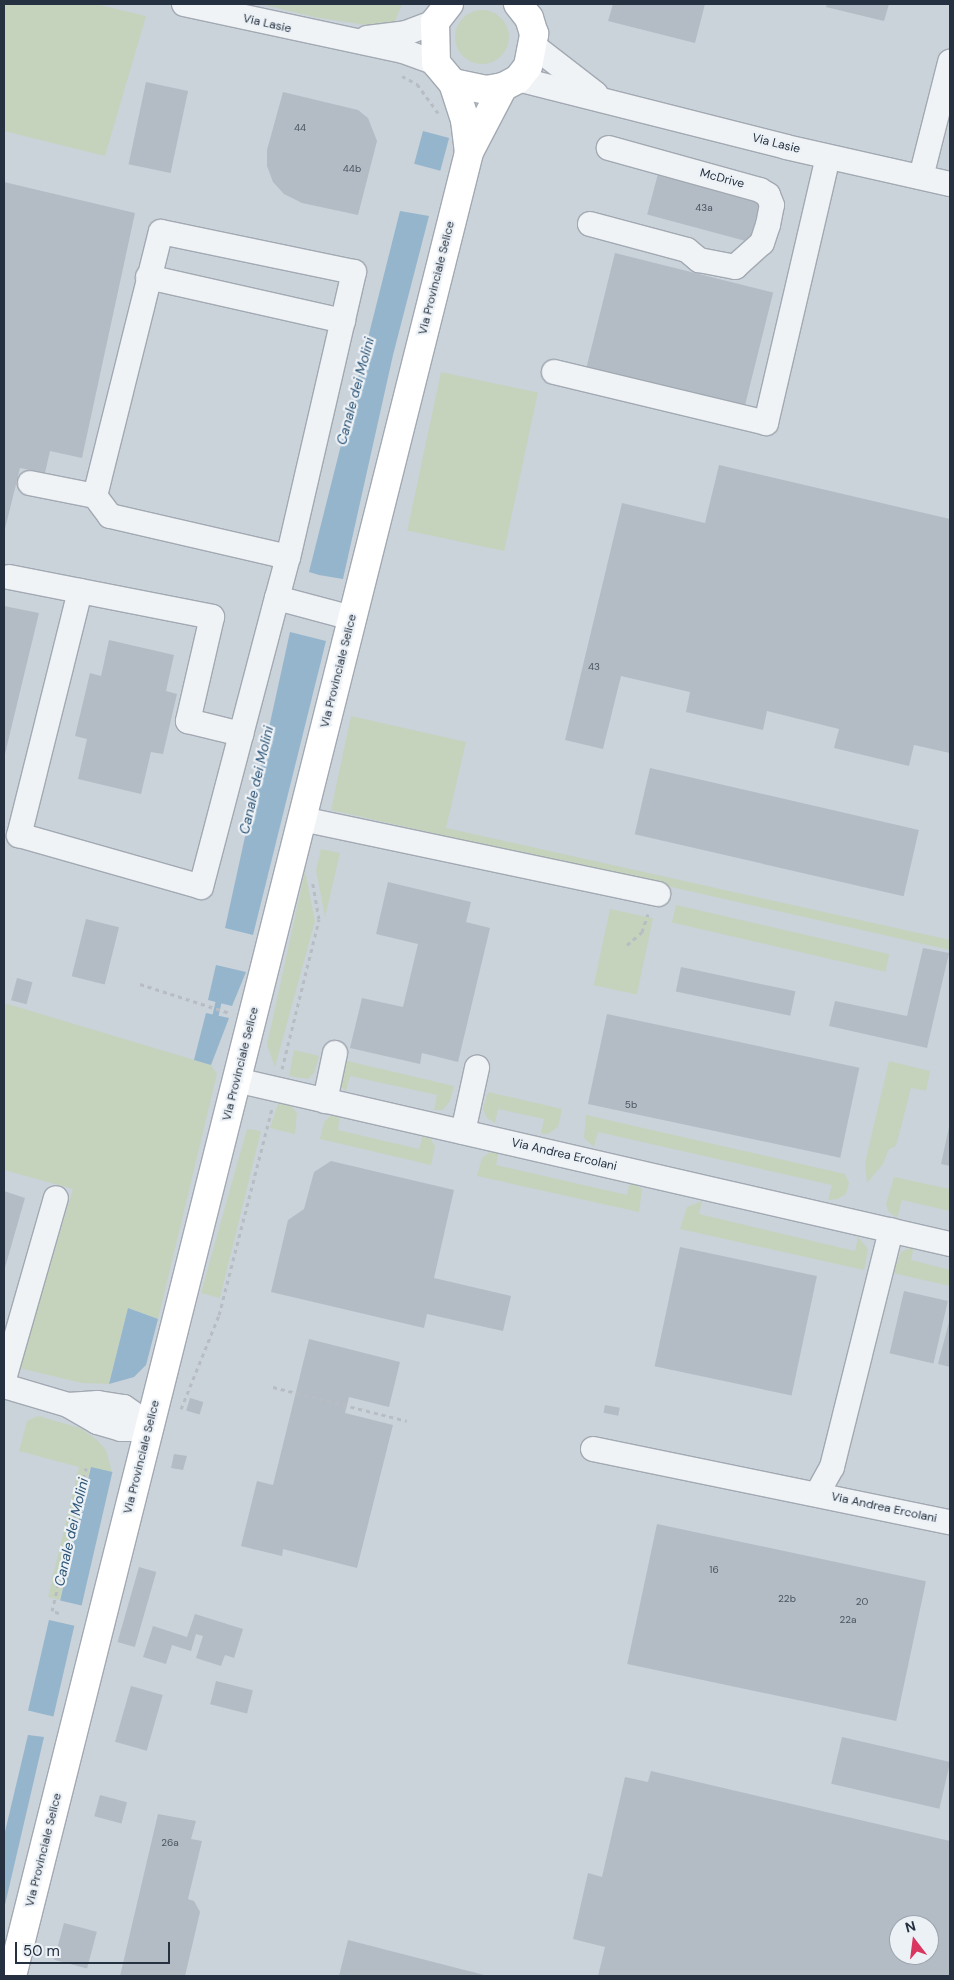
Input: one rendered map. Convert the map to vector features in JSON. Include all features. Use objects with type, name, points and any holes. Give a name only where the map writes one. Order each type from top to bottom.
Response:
[{"type":"main road","points":[[519,4],[529,18],[534,46]]},
{"type":"main road","points":[[436,63],[442,13]]},
{"type":"main road","name":"Via Provinciale Selice","points":[[12,1976],[469,152],[510,83],[528,66],[534,46]]},
{"type":"main road","name":"Via Provinciale Selice","points":[[436,63],[453,83],[465,120],[469,152]]},
{"type":"main road","points":[[453,83],[486,90],[510,83]]},
{"type":"street","name":"Via Lasie","points":[[184,4],[403,51],[436,63]]},
{"type":"street","name":"Via Lasie","points":[[350,40],[406,33],[442,13]]},
{"type":"street","name":"Via Lasie","points":[[534,46],[603,100]]},
{"type":"street","points":[[921,177],[942,131],[950,62]]},
{"type":"street","name":"Via Lasie","points":[[510,83],[603,100],[828,157],[950,184]]},
{"type":"street","name":"McDrive","points":[[590,224],[687,250],[699,260],[735,267],[750,257],[762,244],[768,225],[772,205],[768,195],[760,190],[609,148]]},
{"type":"street","points":[[554,372],[766,423],[828,157]]},
{"type":"street","points":[[80,591],[19,835],[201,887],[288,557],[354,272],[161,232],[148,277],[95,496]]},
{"type":"street","points":[[148,277],[343,321]]},
{"type":"street","points":[[30,483],[95,496],[110,516],[288,557]]},
{"type":"street","points":[[9,576],[212,617],[188,721],[241,734]]},
{"type":"street","points":[[277,598],[352,618]]},
{"type":"street","points":[[302,819],[653,904]]},
{"type":"street","points":[[326,1101],[335,1053]]},
{"type":"street","points":[[463,1132],[477,1068]]},
{"type":"street","name":"Via Andrea Ercolani","points":[[236,1080],[950,1244]]},
{"type":"street","points":[[4,1379],[56,1198]]},
{"type":"street","name":"Via Andrea Ercolani","points":[[818,1494],[832,1467],[891,1230]]},
{"type":"street","points":[[4,1386],[68,1405],[97,1422],[122,1418],[150,1427]]},
{"type":"street","points":[[122,1418],[159,1390]]},
{"type":"street","points":[[122,1418],[142,1458]]},
{"type":"street","name":"Via Andrea Ercolani","points":[[593,1449],[950,1522]]},
{"type":"path","points":[[626,945],[642,932],[653,904]]},
{"type":"path","points":[[140,984],[232,1013]]},
{"type":"path","points":[[273,1387],[407,1421]]},
{"type":"path","points":[[59,1613],[52,1611],[86,1468]]},
{"type":"shaded area","points":[[4,4],[950,4],[950,1976],[4,1976]]},
{"type":"green space","points":[[4,4],[95,4],[146,16],[105,156],[4,131]]},
{"type":"green space","points":[[261,4],[402,4],[394,24],[366,25],[314,17]]},
{"type":"green space","points":[[482,10],[492,12],[501,18],[507,27],[509,37],[507,47],[501,56],[492,62],[482,64],[472,62],[463,56],[457,47],[455,37],[457,27],[463,18],[472,12]]},
{"type":"green space","points":[[441,372],[538,393],[504,551],[407,530]]},
{"type":"green space","points":[[351,716],[466,742],[446,828],[950,940],[950,950],[331,810]]},
{"type":"green space","points":[[321,849],[340,853],[325,917],[316,870]]},
{"type":"green space","points":[[305,871],[315,921],[275,1067],[267,1045]]},
{"type":"green space","points":[[676,905],[889,954],[885,972],[672,923]]},
{"type":"green space","points":[[610,909],[653,918],[637,994],[594,985]]},
{"type":"green space","points":[[4,1003],[211,1065],[217,1074],[158,1319],[128,1308],[109,1384],[82,1383],[19,1368],[73,1189],[4,1170]]},
{"type":"green space","points":[[294,1050],[319,1056],[314,1073],[308,1079],[289,1076]]},
{"type":"green space","points":[[339,1059],[454,1086],[450,1101],[443,1110],[434,1110],[437,1095],[350,1076],[346,1091],[337,1083]]},
{"type":"green space","points":[[889,1061],[930,1071],[926,1091],[911,1088],[896,1146],[889,1149],[883,1164],[867,1183],[865,1163]]},
{"type":"green space","points":[[488,1092],[562,1109],[558,1127],[548,1134],[541,1134],[544,1119],[498,1109],[495,1123],[487,1118],[483,1109]]},
{"type":"green space","points":[[278,1104],[291,1106],[297,1113],[295,1134],[270,1128]]},
{"type":"green space","points":[[340,1114],[338,1130],[419,1149],[423,1134],[430,1138],[435,1146],[431,1165],[320,1139],[324,1122],[331,1115]]},
{"type":"green space","points":[[586,1115],[845,1174],[849,1183],[846,1194],[838,1199],[828,1200],[832,1185],[598,1132],[594,1147],[584,1138]]},
{"type":"green space","points":[[247,1129],[261,1131],[220,1298],[201,1293]]},
{"type":"green space","points":[[492,1151],[499,1151],[496,1165],[627,1195],[630,1181],[642,1189],[639,1212],[477,1176],[482,1158]]},
{"type":"green space","points":[[894,1177],[950,1189],[950,1211],[902,1200],[897,1218],[889,1212],[886,1204]]},
{"type":"green space","points":[[702,1201],[699,1214],[855,1251],[858,1237],[868,1249],[864,1270],[680,1229],[687,1207]]},
{"type":"green space","points":[[914,1246],[911,1260],[950,1270],[950,1286],[893,1273],[901,1252]]},
{"type":"green space","points":[[38,1416],[80,1428],[96,1439],[106,1450],[112,1472],[90,1468],[60,1600],[48,1597],[79,1467],[19,1451],[27,1421]]},
{"type":"water","points":[[423,131],[449,138],[440,171],[414,164]]},
{"type":"water","points":[[400,211],[429,216],[393,355],[343,579],[319,575],[309,572]]},
{"type":"water","points":[[290,632],[326,641],[253,935],[225,928]]},
{"type":"water","points":[[216,965],[246,972],[232,1006],[208,1000]]},
{"type":"water","points":[[206,1013],[229,1018],[211,1065],[194,1060]]},
{"type":"water","points":[[128,1308],[158,1319],[146,1365],[134,1377],[109,1384]]},
{"type":"water","points":[[91,1467],[112,1472],[82,1605],[60,1600]]},
{"type":"water","points":[[49,1620],[74,1626],[53,1716],[28,1711]]},
{"type":"water","points":[[28,1735],[44,1737],[4,1909],[4,1836]]},
{"type":"building","points":[[613,4],[705,4],[695,43],[608,21]]},
{"type":"building","points":[[827,4],[889,4],[884,21],[826,7]]},
{"type":"building","points":[[146,82],[188,91],[171,173],[129,164]]},
{"type":"building","points":[[283,92],[358,110],[368,118],[377,141],[358,215],[302,203],[284,194],[273,182],[267,166],[267,150]]},
{"type":"building","points":[[658,174],[760,201],[750,242],[647,215]]},
{"type":"building","points":[[4,182],[135,213],[82,458],[50,451],[45,473],[20,468],[4,533]]},
{"type":"building","points":[[615,253],[773,292],[744,409],[586,369]]},
{"type":"building","points":[[719,465],[950,519],[950,753],[914,745],[909,766],[834,748],[839,729],[767,711],[763,730],[686,712],[690,692],[621,676],[603,749],[565,740],[622,503],[705,523]]},
{"type":"building","points":[[4,606],[39,613],[4,758]]},
{"type":"building","points":[[109,640],[174,655],[166,691],[177,694],[163,754],[151,752],[141,794],[78,779],[87,739],[75,736],[90,673],[101,676]]},
{"type":"building","points":[[650,768],[919,830],[904,896],[635,834]]},
{"type":"building","points":[[388,882],[471,902],[466,922],[490,928],[458,1062],[422,1053],[420,1064],[350,1048],[362,998],[403,1007],[418,944],[376,934]]},
{"type":"building","points":[[86,919],[119,927],[105,984],[72,976]]},
{"type":"building","points":[[923,948],[949,953],[927,1048],[829,1026],[835,1001],[907,1016]]},
{"type":"building","points":[[681,967],[795,991],[790,1016],[676,991]]},
{"type":"building","points":[[17,978],[32,982],[27,1004],[11,1000]]},
{"type":"building","points":[[607,1014],[859,1068],[840,1158],[588,1104]]},
{"type":"building","points":[[950,1127],[950,1166],[941,1164]]},
{"type":"building","points":[[331,1161],[454,1190],[434,1278],[511,1296],[503,1331],[427,1314],[424,1328],[271,1292],[288,1220],[304,1209],[314,1172]]},
{"type":"building","points":[[4,1191],[25,1198],[4,1271]]},
{"type":"building","points":[[680,1247],[817,1276],[792,1395],[655,1366]]},
{"type":"building","points":[[904,1291],[948,1301],[933,1363],[890,1353]]},
{"type":"building","points":[[950,1318],[950,1367],[938,1364]]},
{"type":"building","points":[[309,1339],[400,1362],[389,1407],[349,1397],[345,1413],[393,1425],[357,1568],[283,1549],[282,1556],[241,1546],[257,1481],[273,1485]]},
{"type":"building","points":[[190,1398],[203,1402],[200,1415],[186,1410]]},
{"type":"building","points":[[605,1405],[620,1408],[618,1416],[603,1413]]},
{"type":"building","points":[[174,1454],[187,1456],[183,1470],[171,1468]]},
{"type":"building","points":[[657,1524],[926,1581],[896,1721],[627,1664]]},
{"type":"building","points":[[139,1567],[156,1572],[135,1647],[118,1642]]},
{"type":"building","points":[[195,1614],[243,1629],[234,1658],[225,1655],[221,1666],[196,1658],[203,1636],[196,1634],[191,1651],[172,1645],[166,1664],[143,1657],[153,1626],[187,1637]]},
{"type":"building","points":[[216,1681],[253,1690],[247,1713],[210,1704]]},
{"type":"building","points":[[131,1686],[163,1695],[147,1751],[115,1742]]},
{"type":"building","points":[[842,1737],[950,1762],[939,1809],[831,1784]]},
{"type":"building","points":[[651,1771],[950,1841],[950,1976],[598,1976],[605,1947],[573,1939],[588,1873],[602,1877],[625,1777],[648,1782]]},
{"type":"building","points":[[100,1795],[127,1802],[121,1823],[94,1816]]},
{"type":"building","points":[[158,1814],[196,1821],[191,1839],[202,1841],[188,1899],[194,1901],[200,1912],[185,1976],[120,1976]]},
{"type":"building","points":[[64,1923],[97,1932],[87,1969],[54,1960]]},
{"type":"building","points":[[348,1940],[488,1976],[339,1976]]},
{"type":"waterway","name":"Canale dei Molini","points":[[214,1022],[220,995]]}]
